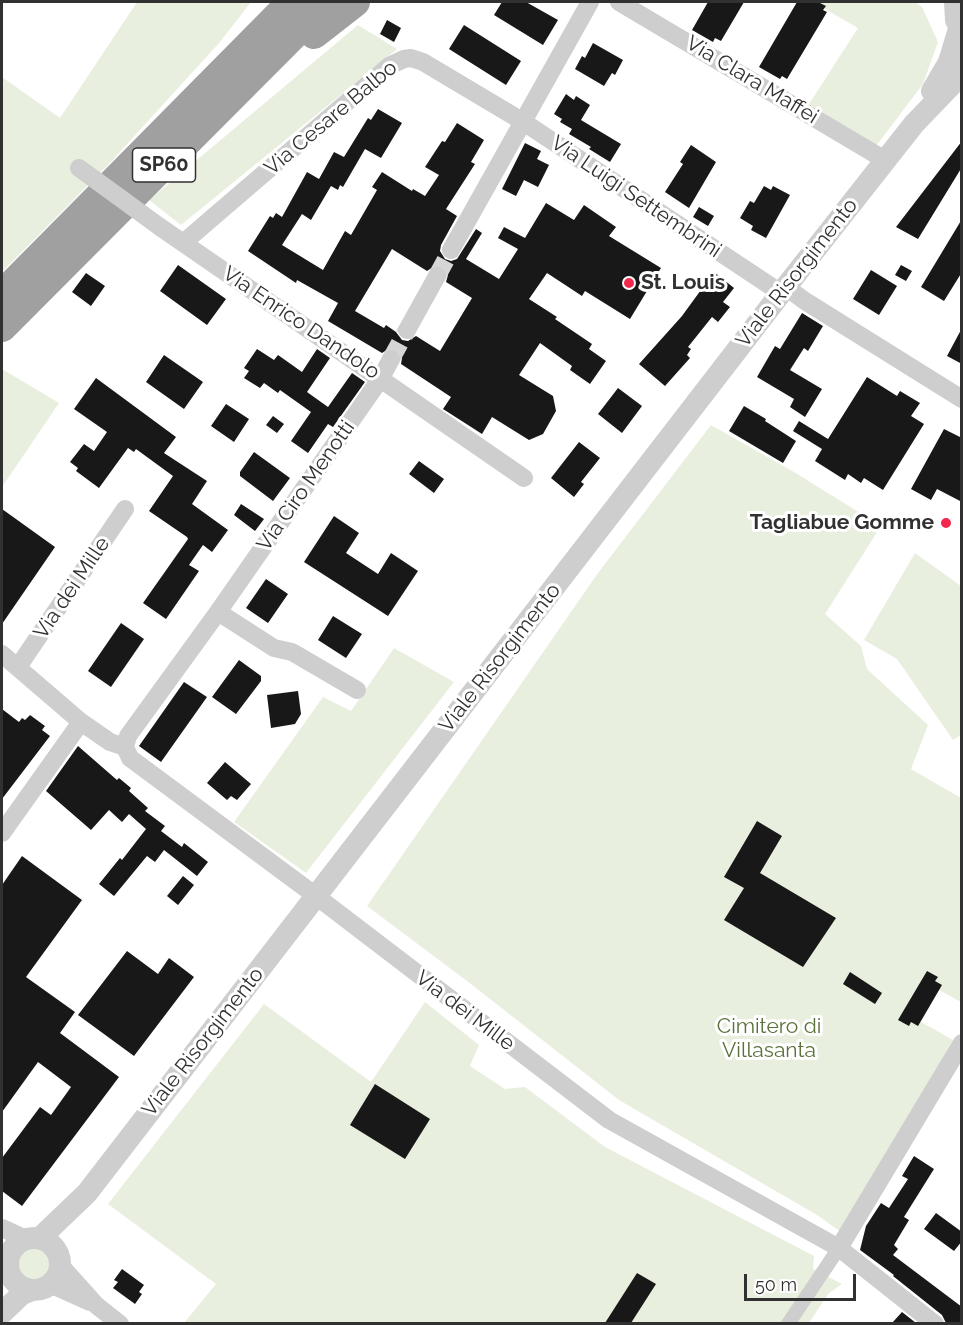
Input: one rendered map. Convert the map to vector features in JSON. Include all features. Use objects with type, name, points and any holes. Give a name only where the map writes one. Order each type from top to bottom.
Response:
[{"type":"highway","points":[[227,85],[273,2]]},
{"type":"highway","name":"SP60","points":[[2,327],[227,85],[292,2]]},
{"type":"highway","name":"SP60","points":[[2,295],[227,85],[326,2]]},
{"type":"highway","points":[[227,85],[355,2]]},
{"type":"street","points":[[451,250],[590,2]]},
{"type":"street","name":"Via Clara Maffei","points":[[619,2],[885,160]]},
{"type":"street","points":[[940,2],[958,21]]},
{"type":"street","name":"Viale Risorgimento","points":[[914,124],[949,62],[958,21]]},
{"type":"street","name":"Via Cesare Balbo","points":[[183,243],[389,66],[404,58],[423,62],[522,122]]},
{"type":"street","name":"Viale Risorgimento","points":[[51,1274],[67,1229],[87,1193],[783,290],[914,124],[962,74]]},
{"type":"street","name":"Via Luigi Settembrini","points":[[522,122],[783,290],[805,301],[962,399]]},
{"type":"street","name":"Via Enrico Dandolo","points":[[79,168],[183,243],[525,478]]},
{"type":"street","points":[[407,330],[437,276]]},
{"type":"street","name":"Via Ciro Menotti","points":[[125,747],[128,735],[218,612],[392,359]]},
{"type":"street","name":"Via dei Mille","points":[[18,667],[125,509]]},
{"type":"street","points":[[218,612],[274,648],[291,651],[357,690]]},
{"type":"street","name":"Via dei Mille","points":[[2,654],[81,722],[110,742],[125,747],[130,758],[316,896],[609,1120],[839,1248],[935,1323]]},
{"type":"street","points":[[2,833],[81,722]]},
{"type":"street","points":[[788,1323],[839,1248],[962,1043]]},
{"type":"street","name":"Viale Risorgimento","points":[[33,1238],[87,1193]]},
{"type":"street","points":[[2,1228],[51,1244],[51,1274]]},
{"type":"street","points":[[33,1238],[15,1246],[5,1267],[18,1284],[51,1274]]},
{"type":"street","points":[[51,1274],[120,1323]]},
{"type":"street","points":[[2,1313],[22,1294],[51,1274]]},
{"type":"green space","points":[[137,2],[251,2],[220,42],[108,165],[2,272],[2,77],[60,118]]},
{"type":"green space","points":[[813,2],[915,2],[922,7],[938,42],[923,84],[876,146],[809,104],[858,28]]},
{"type":"green space","points":[[358,25],[397,49],[181,225],[149,200]]},
{"type":"green space","points":[[2,369],[59,403],[2,487]]},
{"type":"green space","name":"Cimitero di Villasanta","points":[[711,425],[794,472],[881,526],[825,614],[861,646],[867,669],[928,725],[911,769],[961,798],[961,1002],[939,990],[921,1022],[953,1040],[841,1232],[817,1215],[619,1100],[367,906],[598,573]]},
{"type":"green space","points":[[915,553],[961,586],[961,735],[953,740],[897,659],[864,640]]},
{"type":"green space","points":[[394,648],[454,682],[306,873],[234,822],[323,697],[351,711]]},
{"type":"green space","points":[[425,1002],[479,1045],[470,1066],[505,1089],[525,1087],[605,1147],[814,1256],[813,1269],[842,1284],[828,1294],[809,1323],[184,1323],[216,1284],[108,1204],[264,1004],[371,1082]]},
{"type":"green space","points":[[34,1245],[46,1250],[51,1262],[46,1274],[34,1279],[22,1274],[17,1262],[22,1250]]},
{"type":"building","points":[[502,2],[526,2],[558,20],[543,45],[494,15]]},
{"type":"building","points":[[708,2],[744,2],[721,41],[715,38],[713,42],[692,30]]},
{"type":"building","points":[[797,2],[818,2],[826,6],[823,10],[827,12],[787,79],[782,76],[780,79],[759,67]]},
{"type":"building","points":[[387,20],[401,28],[394,42],[380,34]]},
{"type":"building","points":[[464,25],[521,61],[506,85],[449,49]]},
{"type":"building","points":[[593,43],[623,60],[615,75],[612,73],[604,86],[575,69],[582,56],[585,58]]},
{"type":"building","points":[[566,94],[574,100],[576,96],[590,105],[581,120],[621,144],[610,162],[569,134],[572,129],[560,122],[562,119],[554,114]]},
{"type":"building","points":[[378,109],[402,123],[381,158],[365,149],[343,187],[340,185],[338,190],[331,186],[311,220],[302,214],[282,245],[323,270],[345,231],[351,235],[377,190],[372,187],[382,172],[412,191],[413,189],[425,196],[439,175],[425,167],[457,123],[484,140],[471,162],[475,164],[446,209],[457,216],[441,245],[440,251],[445,259],[451,261],[457,259],[476,229],[482,233],[466,259],[499,279],[518,249],[498,238],[504,227],[525,238],[546,203],[574,220],[584,205],[616,227],[609,236],[661,268],[630,319],[585,291],[582,296],[547,273],[529,299],[592,344],[589,349],[606,361],[590,384],[570,370],[572,366],[540,343],[519,375],[553,396],[556,411],[543,434],[529,440],[492,417],[482,434],[443,409],[451,397],[401,364],[402,358],[397,349],[390,348],[382,353],[328,321],[338,303],[297,280],[296,283],[248,251],[270,216],[273,218],[276,213],[282,217],[307,172],[319,179],[334,152],[344,157],[368,118],[371,120]],"holes":[[[392,249],[427,271],[436,265],[443,267],[448,275],[446,282],[472,298],[440,351],[416,336],[408,341],[402,340],[386,325],[384,328],[355,311]]]},
{"type":"building","points":[[962,141],[962,167],[918,239],[896,227]]},
{"type":"building","points":[[525,143],[541,151],[537,159],[549,165],[538,187],[524,180],[516,196],[502,189]]},
{"type":"building","points":[[691,145],[716,162],[689,208],[665,192],[683,164],[680,162]]},
{"type":"building","points":[[764,186],[771,190],[773,186],[790,195],[766,238],[751,230],[753,226],[740,218],[750,201],[754,203]]},
{"type":"building","points":[[699,207],[714,216],[708,226],[693,217]]},
{"type":"building","points":[[962,219],[962,272],[944,301],[921,287]]},
{"type":"building","points":[[178,265],[226,299],[207,325],[160,291]]},
{"type":"building","points":[[901,265],[912,271],[906,281],[895,275]]},
{"type":"building","points":[[871,270],[897,286],[879,315],[853,299]]},
{"type":"building","points":[[714,272],[734,288],[723,302],[730,307],[718,322],[712,317],[688,347],[691,349],[687,355],[690,358],[665,386],[639,364],[682,316]]},
{"type":"building","points":[[86,273],[105,286],[91,306],[72,292]]},
{"type":"building","points":[[802,313],[823,326],[808,351],[804,348],[790,370],[822,389],[805,417],[790,407],[794,399],[757,377],[775,346],[780,349]]},
{"type":"building","points":[[962,328],[962,364],[947,356]]},
{"type":"building","points":[[257,349],[274,360],[278,355],[302,372],[317,349],[330,358],[307,392],[328,407],[352,373],[365,382],[333,427],[328,424],[308,453],[291,441],[311,412],[280,390],[278,393],[264,383],[260,388],[244,378],[249,371],[244,368]]},
{"type":"building","points":[[164,355],[203,382],[184,409],[146,382]]},
{"type":"building","points":[[867,377],[897,396],[900,391],[920,403],[911,416],[924,424],[883,490],[864,478],[861,483],[848,474],[845,480],[815,461],[822,449],[793,431],[799,421],[828,439]]},
{"type":"building","points":[[96,378],[176,437],[164,453],[207,481],[192,504],[228,530],[212,552],[203,545],[189,565],[199,571],[166,619],[143,603],[188,539],[149,511],[173,476],[136,449],[134,452],[128,448],[99,488],[76,471],[78,468],[70,462],[84,444],[94,451],[107,432],[74,409]]},
{"type":"building","points":[[618,388],[642,406],[622,433],[598,414]]},
{"type":"building","points":[[226,404],[249,419],[234,442],[211,426]]},
{"type":"building","points":[[744,406],[796,441],[783,463],[729,431]]},
{"type":"building","points":[[273,416],[284,424],[277,433],[266,425]]},
{"type":"building","points":[[944,429],[962,438],[962,502],[937,489],[931,500],[911,489]]},
{"type":"building","points":[[579,442],[600,458],[581,482],[584,484],[574,497],[551,478]]},
{"type":"building","points":[[254,452],[290,478],[273,501],[240,476],[240,472]]},
{"type":"building","points":[[419,461],[444,479],[434,493],[409,474]]},
{"type":"building","points":[[241,504],[264,519],[255,531],[234,515]]},
{"type":"building","points":[[2,509],[55,547],[2,624]]},
{"type":"building","points":[[334,516],[359,533],[346,553],[378,574],[391,553],[418,571],[388,616],[304,562]]},
{"type":"building","points":[[266,579],[288,594],[268,623],[246,608]]},
{"type":"building","points":[[333,616],[362,634],[346,658],[318,640]]},
{"type":"building","points":[[121,623],[144,639],[111,687],[88,671]]},
{"type":"building","points":[[239,660],[261,676],[261,681],[236,714],[212,697]]},
{"type":"building","points":[[184,682],[207,697],[161,762],[139,746]]},
{"type":"building","points":[[298,691],[301,714],[295,724],[271,728],[267,695]]},
{"type":"building","points":[[2,709],[19,722],[30,715],[45,726],[42,730],[50,736],[2,799]]},
{"type":"building","points":[[78,746],[117,780],[119,778],[131,788],[129,791],[148,808],[145,811],[165,826],[161,831],[182,847],[184,843],[208,862],[197,876],[164,850],[155,862],[147,856],[114,896],[99,884],[120,858],[122,860],[146,829],[129,814],[122,822],[109,810],[91,830],[46,791]]},
{"type":"building","points":[[225,762],[251,784],[237,800],[231,796],[227,800],[207,783]]},
{"type":"building","points":[[757,821],[782,836],[760,873],[836,918],[803,967],[724,920],[744,888],[724,877]]},
{"type":"building","points":[[22,856],[82,900],[26,977],[75,1012],[60,1033],[119,1077],[22,1206],[2,1191],[2,1158],[40,1107],[51,1115],[71,1087],[38,1062],[2,1112],[2,885]]},
{"type":"building","points":[[183,876],[194,885],[178,905],[167,896]]},
{"type":"building","points":[[127,951],[158,974],[169,958],[194,977],[134,1056],[78,1015]]},
{"type":"building","points":[[927,971],[938,977],[935,981],[942,985],[918,1026],[911,1022],[909,1026],[898,1020]]},
{"type":"building","points":[[850,972],[882,993],[875,1004],[843,984]]},
{"type":"building","points":[[375,1084],[430,1119],[405,1159],[350,1125]]},
{"type":"building","points":[[914,1156],[934,1169],[904,1217],[909,1220],[894,1245],[898,1249],[893,1255],[962,1307],[962,1323],[946,1323],[942,1315],[860,1250],[866,1226],[881,1203],[889,1208],[908,1179],[902,1176]]},
{"type":"building","points":[[936,1213],[962,1232],[962,1241],[954,1251],[924,1229]]},
{"type":"building","points":[[122,1269],[144,1285],[139,1292],[142,1294],[135,1304],[113,1288],[118,1282],[114,1280]]},
{"type":"building","points":[[637,1273],[656,1284],[631,1323],[605,1323]]},
{"type":"building","points":[[902,1312],[916,1323],[892,1323]]},
{"type":"tunnel","points":[[437,276],[451,250]]},
{"type":"tunnel","points":[[391,359],[407,330]]},
{"type":"place","name":"St. Louis","points":[[629,283]]},
{"type":"place","name":"Tagliabue Gomme","points":[[946,523]]}]
